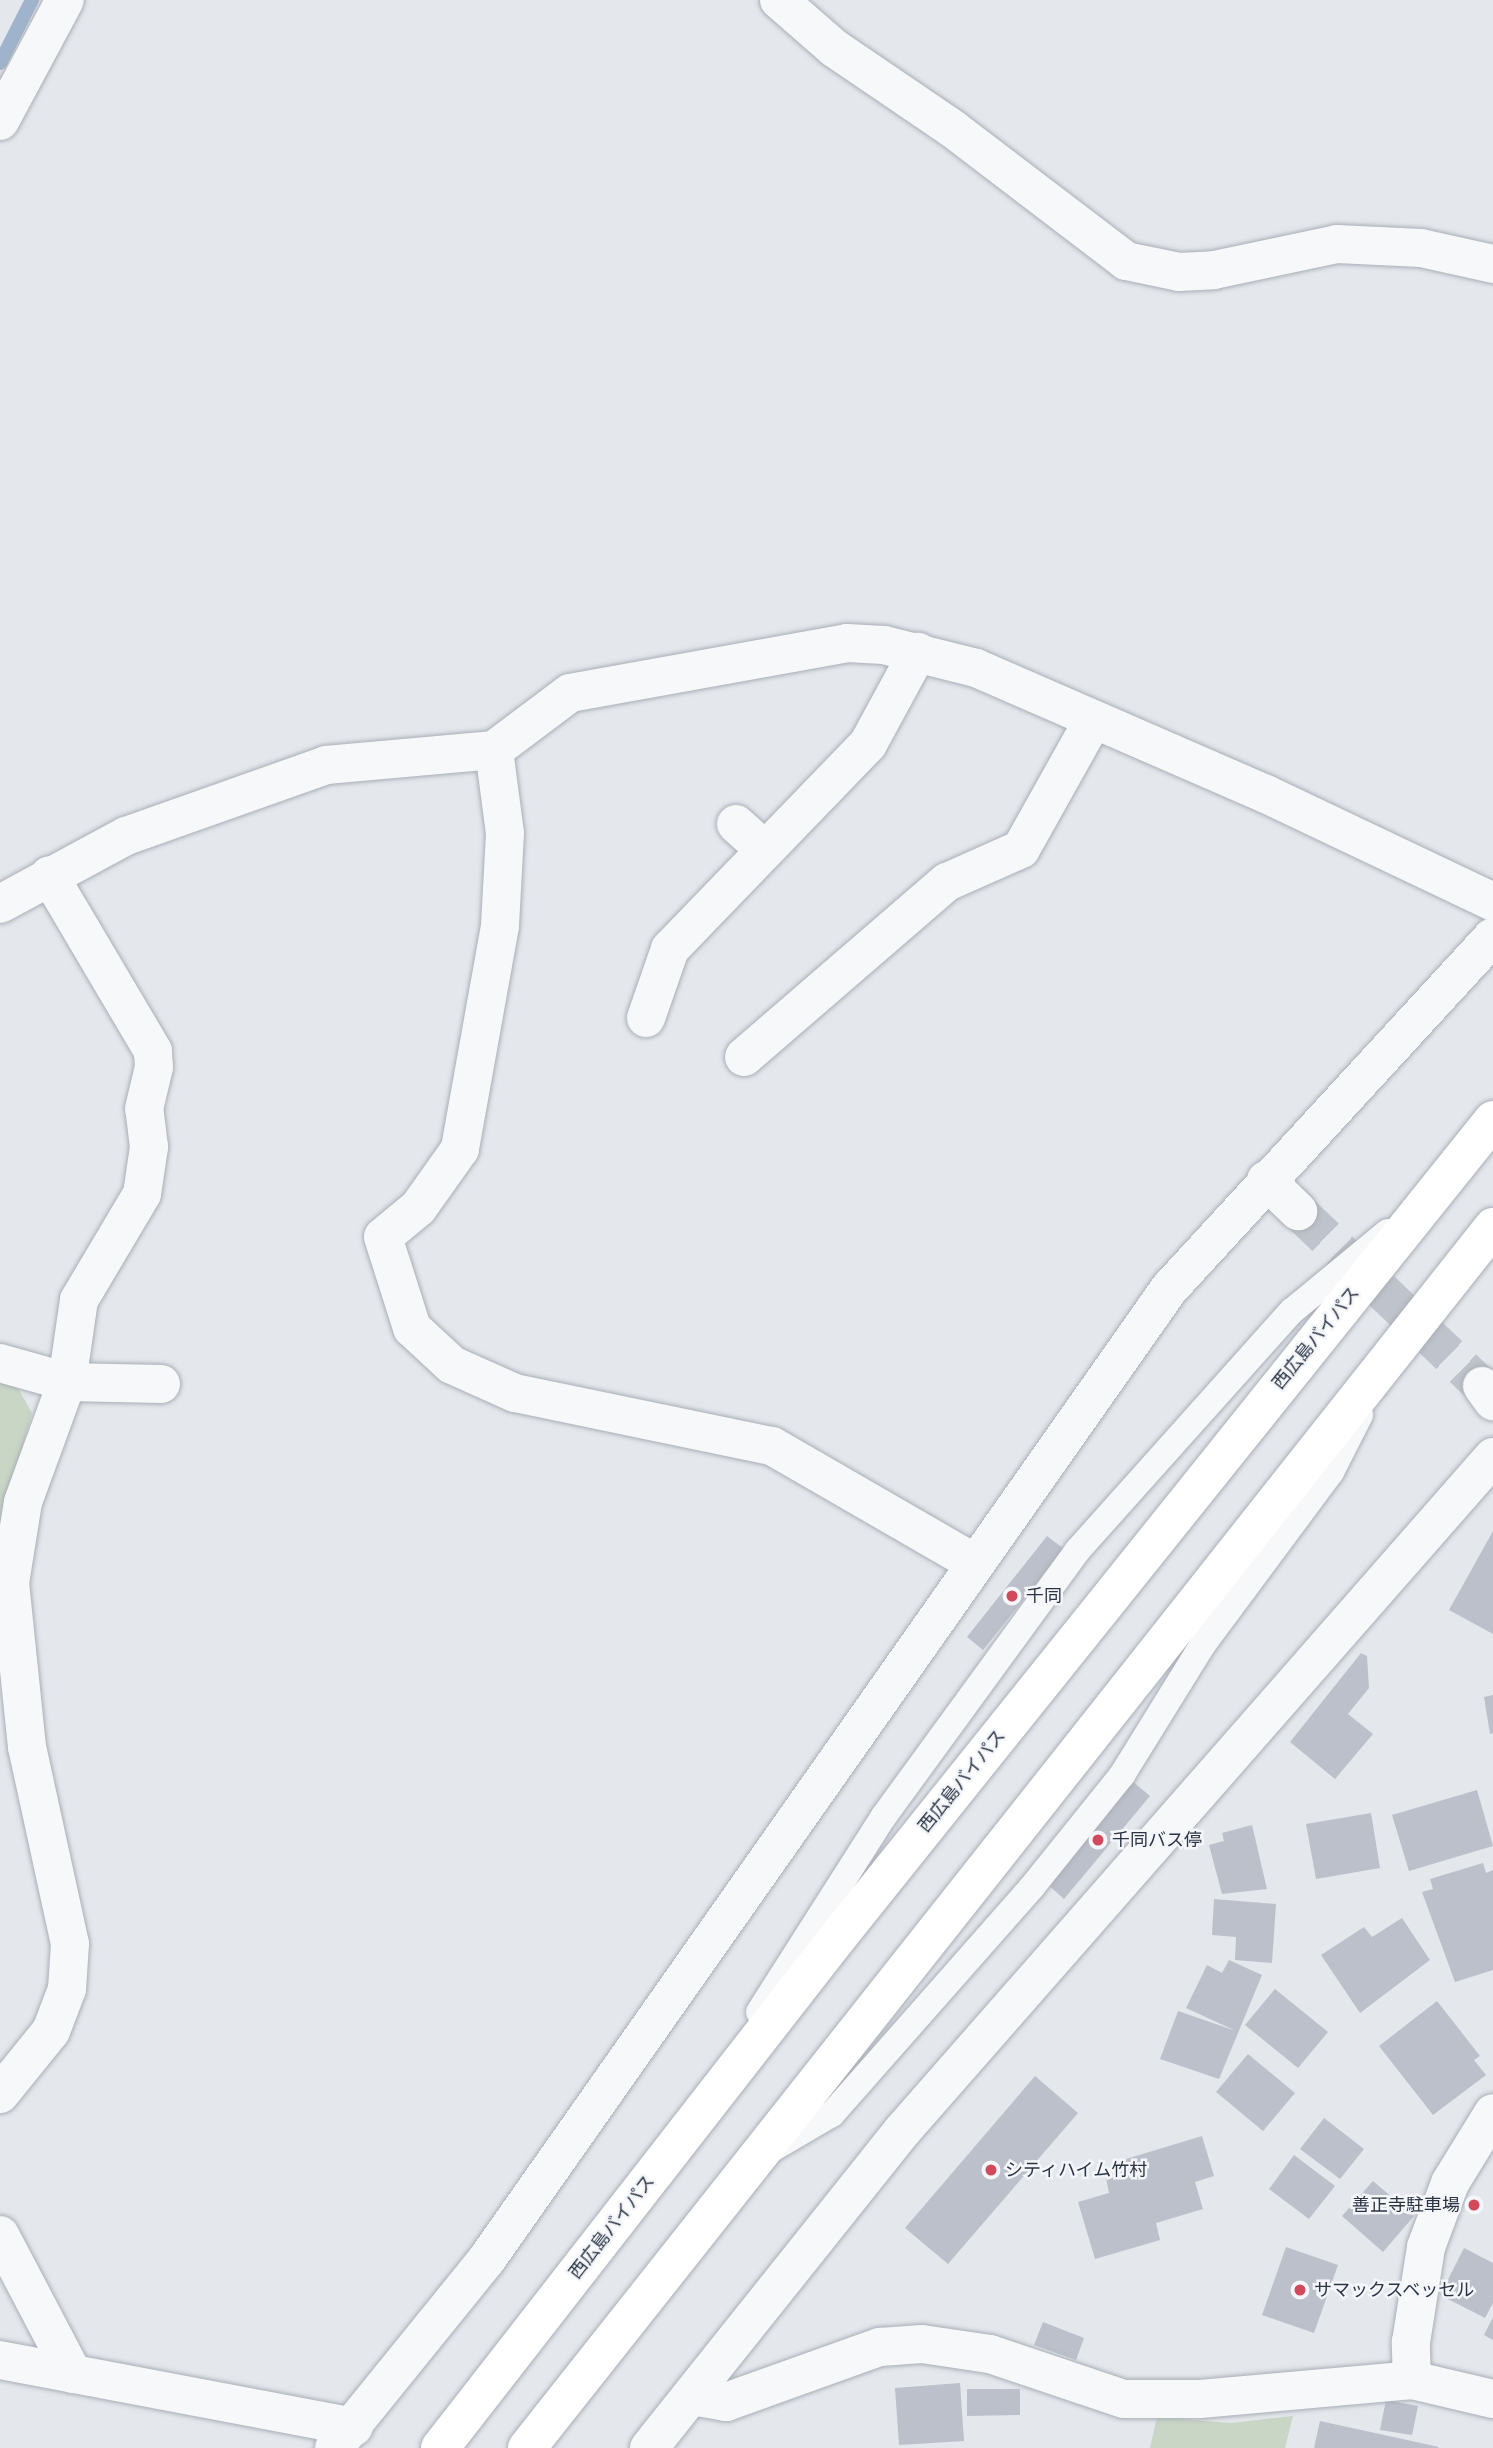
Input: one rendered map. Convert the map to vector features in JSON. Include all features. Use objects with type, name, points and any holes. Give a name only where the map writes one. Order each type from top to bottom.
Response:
[{"type":"highway","name":"西広島バイパス","points":[[440,2448],[670,2153],[1426,1200],[1493,1120]]},
{"type":"highway","points":[[527,2448],[752,2160],[1493,1227]]},
{"type":"street","points":[[0,121],[65,0]]},
{"type":"street","points":[[779,0],[834,48],[953,128],[1126,261],[1180,272],[1214,270],[1337,244],[1421,248],[1493,264]]},
{"type":"street","points":[[0,904],[49,874],[126,836],[326,765],[494,750],[570,693],[811,646],[847,643],[918,652],[976,668],[1092,722],[1266,794],[1493,902]]},
{"type":"street","points":[[646,1018],[670,949],[868,744],[918,652]]},
{"type":"street","points":[[744,1057],[947,882],[1021,849],[1092,722]]},
{"type":"street","points":[[494,750],[505,832],[500,926],[460,1149],[418,1208],[383,1237],[412,1328],[452,1365],[515,1393],[772,1446],[975,1563]]},
{"type":"street","points":[[736,824],[764,849]]},
{"type":"street","points":[[0,2094],[51,2031],[67,1989],[70,1944],[27,1747],[10,1583],[23,1502],[67,1382],[79,1300],[142,1194],[149,1147],[144,1109],[155,1067],[153,1051],[49,874]]},
{"type":"street","points":[[0,2360],[73,2374],[344,2437],[487,2259],[1169,1289],[1266,1180],[1493,937]]},
{"type":"street","points":[[1266,1180],[1298,1211]]},
{"type":"street","points":[[0,1363],[67,1382],[161,1384]]},
{"type":"street","points":[[649,2448],[903,2130],[1493,1457]]},
{"type":"street","points":[[1412,2380],[1410,2342],[1426,2248],[1450,2183],[1493,2113]]},
{"type":"street","points":[[0,2235],[73,2374]]},
{"type":"street","points":[[692,2396],[726,2402],[880,2347],[922,2344],[990,2354],[1124,2399],[1200,2399],[1412,2380],[1436,2381],[1493,2399]]},
{"type":"lane","points":[[670,2153],[884,1816],[1077,1550],[1292,1311],[1426,1200]]},
{"type":"lane","points":[[752,2160],[832,2114],[1122,1775],[1204,1643],[1331,1472],[1397,1345]]},
{"type":"green space","points":[[0,1377],[14,1381],[32,1413],[0,1527]]},
{"type":"green space","points":[[1293,2416],[1285,2448],[1150,2448],[1157,2417],[1231,2423]]},
{"type":"building","points":[[1493,1531],[1493,1634],[1449,1610]]},
{"type":"building","points":[[1047,1536],[1064,1549],[983,1650],[967,1637]]},
{"type":"building","points":[[1361,1653],[1367,1656],[1369,1688],[1348,1714],[1373,1734],[1335,1779],[1290,1742]]},
{"type":"building","points":[[1493,1695],[1493,1733],[1490,1734],[1484,1697]]},
{"type":"building","name":"千同バス停","points":[[1132,1781],[1150,1796],[1064,1899],[1046,1883]]},
{"type":"building","points":[[1477,1790],[1493,1846],[1409,1871],[1392,1815]]},
{"type":"building","points":[[1371,1813],[1380,1868],[1316,1879],[1306,1824]]},
{"type":"building","points":[[1252,1825],[1267,1889],[1222,1894],[1209,1845],[1224,1841],[1222,1833]]},
{"type":"building","points":[[1483,1863],[1486,1873],[1493,1870],[1493,1970],[1455,1982],[1422,1892],[1433,1889],[1430,1879]]},
{"type":"building","points":[[1214,1899],[1276,1904],[1272,1963],[1235,1960],[1236,1937],[1212,1935]]},
{"type":"building","points":[[1402,1918],[1430,1960],[1360,2013],[1321,1955],[1364,1927],[1372,1937]]},
{"type":"building","points":[[1229,1960],[1262,1975],[1219,2079],[1160,2059],[1178,2011],[1236,2031],[1186,2008],[1207,1965],[1222,1973]]},
{"type":"building","points":[[1275,1989],[1328,2032],[1298,2068],[1245,2025]]},
{"type":"building","points":[[1437,2001],[1480,2056],[1474,2060],[1486,2075],[1433,2115],[1379,2046]]},
{"type":"building","points":[[1248,2054],[1295,2093],[1263,2131],[1216,2092]]},
{"type":"building","name":"シティハイム竹村","points":[[1035,2076],[1078,2113],[948,2264],[905,2228]]},
{"type":"building","points":[[1324,2118],[1364,2149],[1340,2179],[1300,2149]]},
{"type":"building","points":[[1202,2136],[1214,2176],[1195,2182],[1203,2209],[1156,2223],[1160,2240],[1095,2259],[1078,2202],[1109,2193],[1106,2178],[1119,2174],[1116,2162]]},
{"type":"building","points":[[1294,2155],[1335,2186],[1309,2219],[1269,2189]]},
{"type":"building","points":[[1373,2181],[1414,2216],[1383,2252],[1342,2216]]},
{"type":"building","name":"サマックスベッセル","points":[[1286,2247],[1338,2265],[1314,2333],[1262,2315]]},
{"type":"building","points":[[1464,2248],[1493,2263],[1493,2303],[1485,2318],[1440,2295]]},
{"type":"building","points":[[1493,2317],[1493,2340],[1484,2335]]},
{"type":"building","points":[[1043,2322],[1084,2338],[1076,2360],[1034,2345]]},
{"type":"building","points":[[960,2383],[964,2441],[899,2445],[895,2388]]},
{"type":"building","points":[[967,2389],[1020,2389],[1020,2415],[967,2416]]},
{"type":"building","points":[[1386,2400],[1418,2406],[1412,2435],[1380,2430]]},
{"type":"building","points":[[1320,2421],[1439,2447],[1314,2448]]},
{"type":"waterway","points":[[0,63],[32,0]]},
{"type":"tunnel","points":[[1298,1211],[1482,1386]]},
{"type":"place","name":"千同","points":[[1012,1596]]},
{"type":"place","name":"千同バス停","points":[[1098,1840]]},
{"type":"place","name":"シティハイム竹村","points":[[991,2170]]},
{"type":"place","name":"善正寺駐車場","points":[[1474,2205]]},
{"type":"place","name":"サマックスベッセル","points":[[1300,2290]]}]
